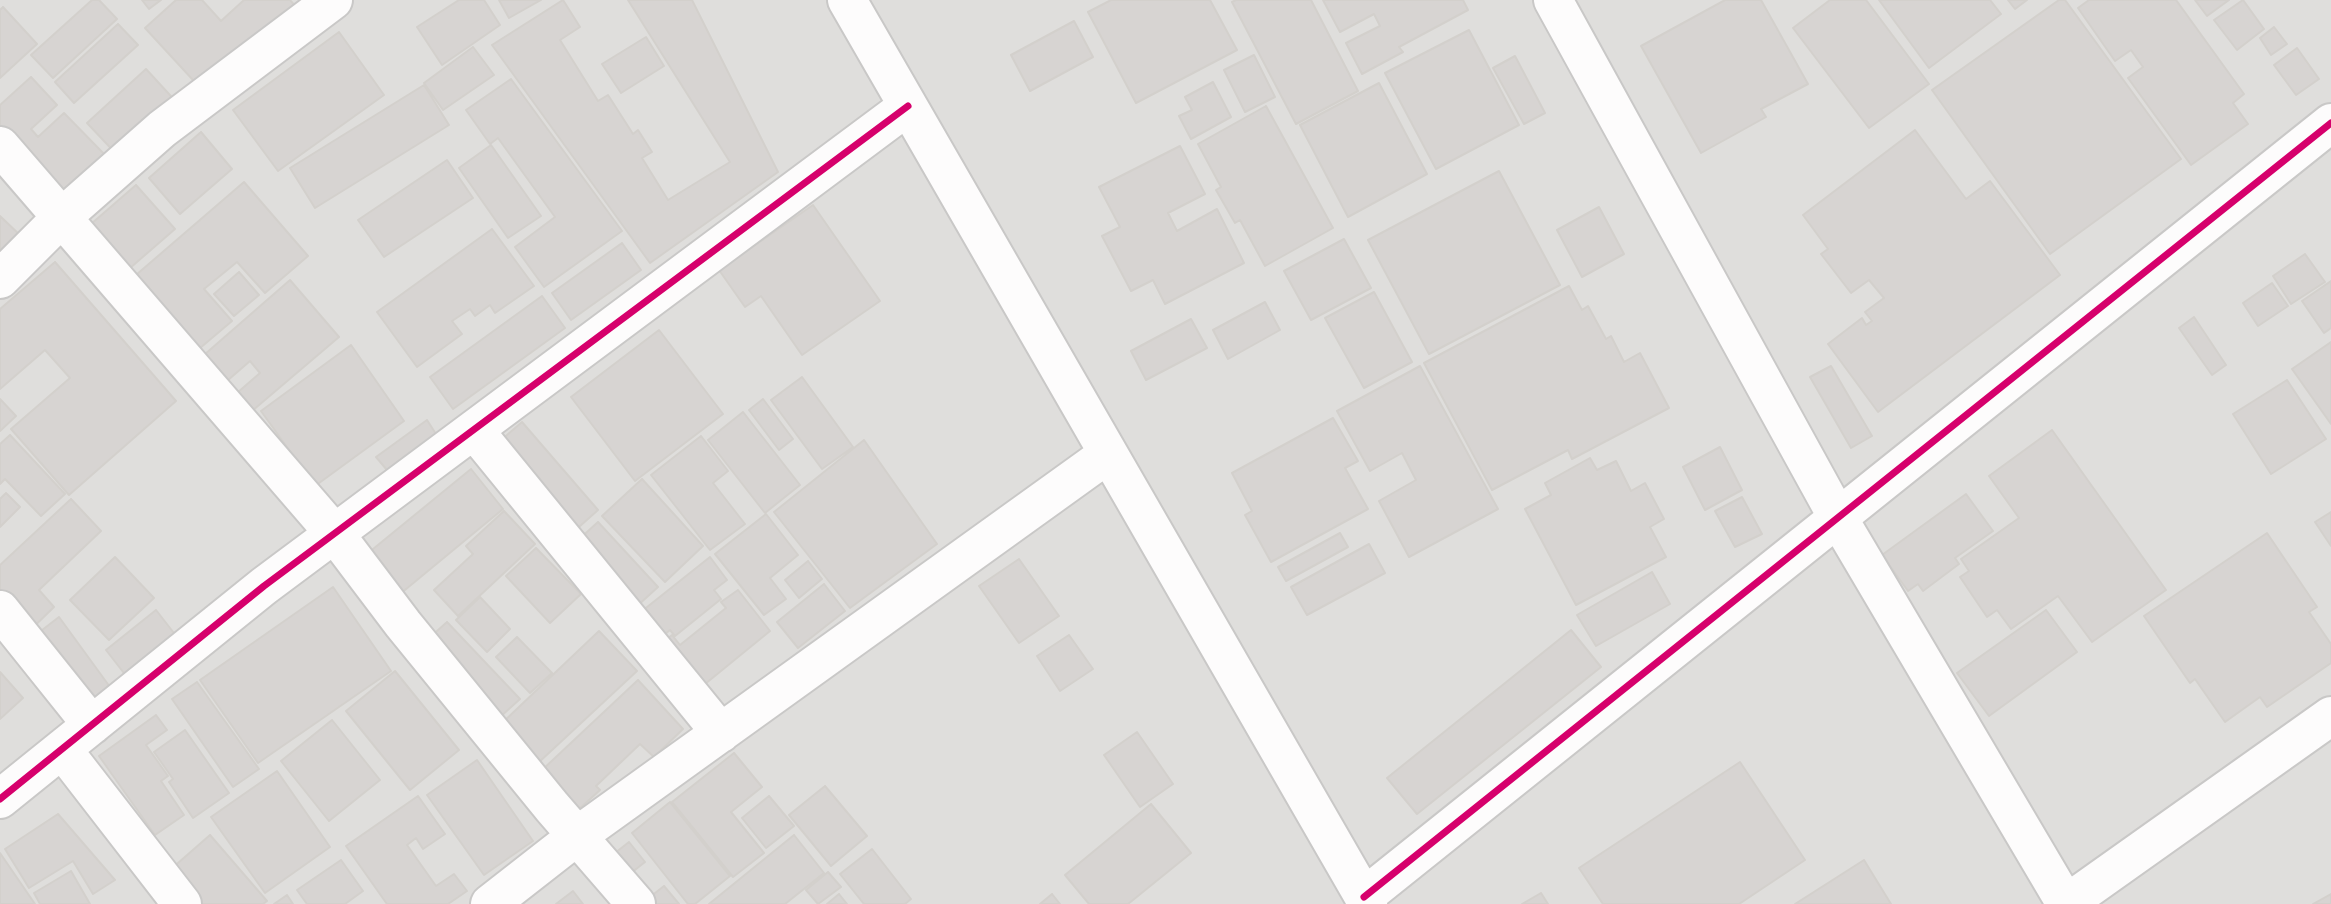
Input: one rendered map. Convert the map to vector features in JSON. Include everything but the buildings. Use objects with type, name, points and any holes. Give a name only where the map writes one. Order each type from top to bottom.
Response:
[{"type":"street","points":[[0,279],[61,218],[162,129],[333,0]]},
{"type":"street","points":[[847,0],[1366,901],[2331,123]]},
{"type":"street","points":[[1553,0],[1838,518],[2066,904],[2331,716]]},
{"type":"street","points":[[0,799],[264,586],[908,106]]},
{"type":"street","points":[[0,146],[335,534],[403,624],[636,904]]},
{"type":"street","points":[[474,430],[721,733]]},
{"type":"street","points":[[491,904],[577,836],[1108,454]]},
{"type":"street","points":[[0,610],[92,725]]},
{"type":"street","points":[[62,748],[182,904]]},
{"type":"shaded area","points":[[0,0],[2331,0],[2331,904],[0,904]]},
{"type":"cycle path","points":[[0,799],[264,586],[908,106]]},
{"type":"cycle path","points":[[1364,897],[2331,123]]}]
